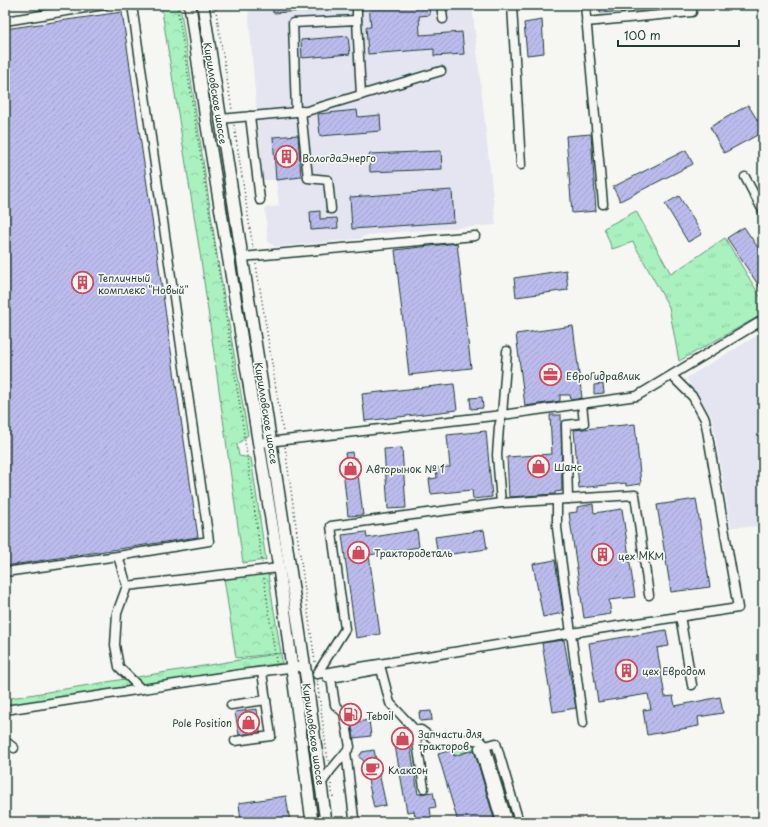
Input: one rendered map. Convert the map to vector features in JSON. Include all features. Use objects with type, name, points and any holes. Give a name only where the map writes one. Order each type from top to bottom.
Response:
[{"type":"main road","name":"Кирилловское шоссе","points":[[190,5],[210,143],[279,568],[312,822]]},
{"type":"main road","name":"Кирилловское шоссе","points":[[203,5],[271,441],[309,672],[326,822]]},
{"type":"street","points":[[5,21],[104,5]]},
{"type":"street","points":[[5,572],[209,541],[132,5]]},
{"type":"street","points":[[357,5],[361,95]]},
{"type":"street","points":[[441,5],[443,19]]},
{"type":"street","points":[[512,5],[521,165]]},
{"type":"street","points":[[585,5],[603,204]]},
{"type":"street","points":[[586,22],[692,12],[692,5]]},
{"type":"street","points":[[331,209],[328,180],[308,178],[298,111],[293,23],[357,20]]},
{"type":"street","points":[[220,119],[307,111],[441,72]]},
{"type":"street","points":[[250,116],[260,200]]},
{"type":"street","points":[[745,177],[763,212]]},
{"type":"street","points":[[242,257],[475,236]]},
{"type":"street","points":[[259,443],[502,415],[638,396],[763,320]]},
{"type":"street","points":[[501,503],[497,455],[507,352]]},
{"type":"street","points":[[309,672],[738,608],[706,419],[693,397],[672,376]]},
{"type":"street","points":[[568,499],[566,425],[584,423],[582,404]]},
{"type":"street","points":[[309,672],[345,629],[331,526],[501,503],[635,495],[649,595]]},
{"type":"street","points":[[557,500],[557,528],[582,723]]},
{"type":"street","points":[[118,556],[127,586],[117,613],[115,645],[119,667],[141,689]]},
{"type":"street","points":[[127,586],[279,568]]},
{"type":"street","points":[[680,616],[692,685]]},
{"type":"street","points":[[5,710],[292,667],[331,678],[380,669],[390,703],[415,730],[424,788]]},
{"type":"street","points":[[235,741],[271,736],[262,672]]},
{"type":"street","points":[[321,784],[350,747],[344,713],[335,705],[331,678]]},
{"type":"street","points":[[231,705],[266,700]]},
{"type":"street","points":[[415,730],[421,730],[436,741],[468,739],[481,742],[485,745],[508,822]]},
{"type":"street","points":[[5,741],[14,748]]},
{"type":"street","points":[[501,822],[479,748],[496,742],[519,822]]},
{"type":"street","points":[[346,752],[354,818]]},
{"type":"path","points":[[177,5],[241,412],[277,669]]},
{"type":"path","points":[[215,5],[284,440],[309,672],[330,771],[333,800]]},
{"type":"shaded area","name":"ВологдаЭнерго","points":[[248,5],[472,5],[496,225],[383,233],[364,236],[359,239],[276,247],[268,242],[265,208],[279,206],[276,180],[262,180]]},
{"type":"shaded area","points":[[763,332],[763,526],[731,527],[712,417],[686,378]]},
{"type":"green space","points":[[161,5],[180,5],[217,255],[248,435],[237,445],[239,456],[251,458],[266,560],[243,563],[201,260]]},
{"type":"green space","points":[[636,211],[671,274],[725,238],[763,301],[763,314],[679,361],[669,307],[633,242],[612,249],[604,228]]},
{"type":"green space","points":[[268,574],[281,653],[236,658],[224,578]]},
{"type":"green space","points":[[281,653],[282,663],[5,706],[5,699]]},
{"type":"green space","points":[[470,743],[477,748],[461,753],[482,822],[475,822],[453,750],[454,748]]},
{"type":"building","points":[[273,5],[318,5],[318,10],[273,13]]},
{"type":"building","points":[[369,5],[429,5],[430,15],[419,16],[420,35],[462,32],[464,54],[434,56],[434,49],[368,54],[366,27],[371,27]]},
{"type":"building","points":[[600,5],[643,5],[643,10],[600,13]]},
{"type":"building","name":"Тепличный комплекс \"Новый\"","points":[[122,12],[198,537],[5,566],[5,29]]},
{"type":"building","points":[[542,20],[544,53],[527,55],[524,23]]},
{"type":"building","points":[[348,36],[350,54],[302,58],[301,40]]},
{"type":"building","points":[[748,105],[763,129],[763,132],[724,153],[710,127]]},
{"type":"building","points":[[357,110],[358,117],[380,115],[381,131],[320,136],[318,114]]},
{"type":"building","points":[[591,134],[596,211],[572,213],[566,136]]},
{"type":"building","name":"ВологдаЭнерго","points":[[298,135],[301,177],[276,180],[273,137]]},
{"type":"building","points":[[686,150],[693,164],[620,201],[613,187]]},
{"type":"building","points":[[441,151],[442,169],[370,172],[369,154]]},
{"type":"building","points":[[452,190],[454,222],[352,229],[350,197]]},
{"type":"building","points":[[679,196],[702,234],[688,242],[665,204]]},
{"type":"building","points":[[320,211],[320,219],[337,218],[338,228],[311,230],[310,212]]},
{"type":"building","points":[[744,227],[763,255],[763,292],[727,238]]},
{"type":"building","points":[[457,243],[471,368],[409,375],[395,250]]},
{"type":"building","points":[[566,270],[568,290],[516,297],[514,278]]},
{"type":"building","name":"ЕвроГидравлик","points":[[573,326],[582,398],[571,400],[570,395],[560,395],[560,401],[525,406],[516,334]]},
{"type":"building","points":[[454,384],[457,410],[365,421],[362,394]]},
{"type":"building","points":[[603,384],[604,393],[594,394],[594,385]]},
{"type":"building","points":[[482,397],[483,408],[471,409],[470,398]]},
{"type":"building","points":[[550,415],[561,415],[562,491],[555,492],[555,494],[509,497],[507,457],[552,454]]},
{"type":"building","points":[[635,424],[641,484],[626,486],[626,483],[579,488],[574,430]]},
{"type":"building","points":[[486,431],[492,497],[473,499],[472,490],[431,494],[429,479],[437,478],[436,468],[450,467],[447,435]]},
{"type":"building","points":[[402,448],[406,508],[388,509],[384,449]]},
{"type":"building","points":[[352,452],[353,458],[356,458],[363,515],[348,516],[342,460],[346,459],[345,453]]},
{"type":"building","points":[[696,499],[710,587],[671,592],[657,505]]},
{"type":"building","name":"цех МКМ","points":[[593,504],[594,513],[622,509],[635,597],[609,600],[611,614],[584,618],[569,513],[577,512],[577,507]]},
{"type":"building","points":[[417,530],[419,547],[369,555],[380,634],[356,638],[342,535],[366,532],[367,538]]},
{"type":"building","points":[[484,530],[487,549],[438,556],[435,537]]},
{"type":"building","points":[[555,560],[563,613],[543,617],[533,564]]},
{"type":"building","name":"цех Евродом","points":[[666,630],[669,646],[657,648],[665,697],[673,696],[675,706],[720,697],[723,713],[698,717],[699,726],[647,735],[643,710],[651,709],[648,694],[598,702],[589,643]]},
{"type":"building","points":[[564,640],[576,708],[553,712],[542,643]]},
{"type":"building","name":"Pole Position","points":[[257,709],[260,732],[239,735],[235,712]]},
{"type":"building","points":[[431,711],[432,720],[420,721],[419,712]]},
{"type":"building","points":[[369,720],[371,736],[354,738],[351,723]]},
{"type":"building","points":[[409,738],[418,794],[433,792],[436,807],[430,808],[432,822],[416,822],[414,811],[407,812],[394,740]]},
{"type":"building","points":[[374,750],[386,805],[374,808],[364,761],[359,757],[362,752]]},
{"type":"building","points":[[452,750],[454,756],[474,750],[495,822],[458,822],[438,754]]},
{"type":"building","points":[[286,796],[290,822],[241,822],[239,803]]},
{"type":"place","name":"ВологдаЭнерго","points":[[287,157]]},
{"type":"place","name":"Тепличный комплекс \"Новый\"","points":[[83,283]]},
{"type":"place","name":"ЕвроГидравлик","points":[[550,375]]},
{"type":"place","name":"Шанс","points":[[538,466]]},
{"type":"place","name":"Авторынок № 1","points":[[350,468]]},
{"type":"place","name":"Трактородеталь","points":[[358,552]]},
{"type":"place","name":"цех МКМ","points":[[602,555]]},
{"type":"place","name":"цех Евродом","points":[[627,670]]},
{"type":"place","name":"Teboil","points":[[350,715]]},
{"type":"place","name":"Pole Position","points":[[248,722]]},
{"type":"place","name":"Запчасти для тракторов","points":[[402,739]]},
{"type":"place","name":"Клаксон","points":[[372,769]]}]
